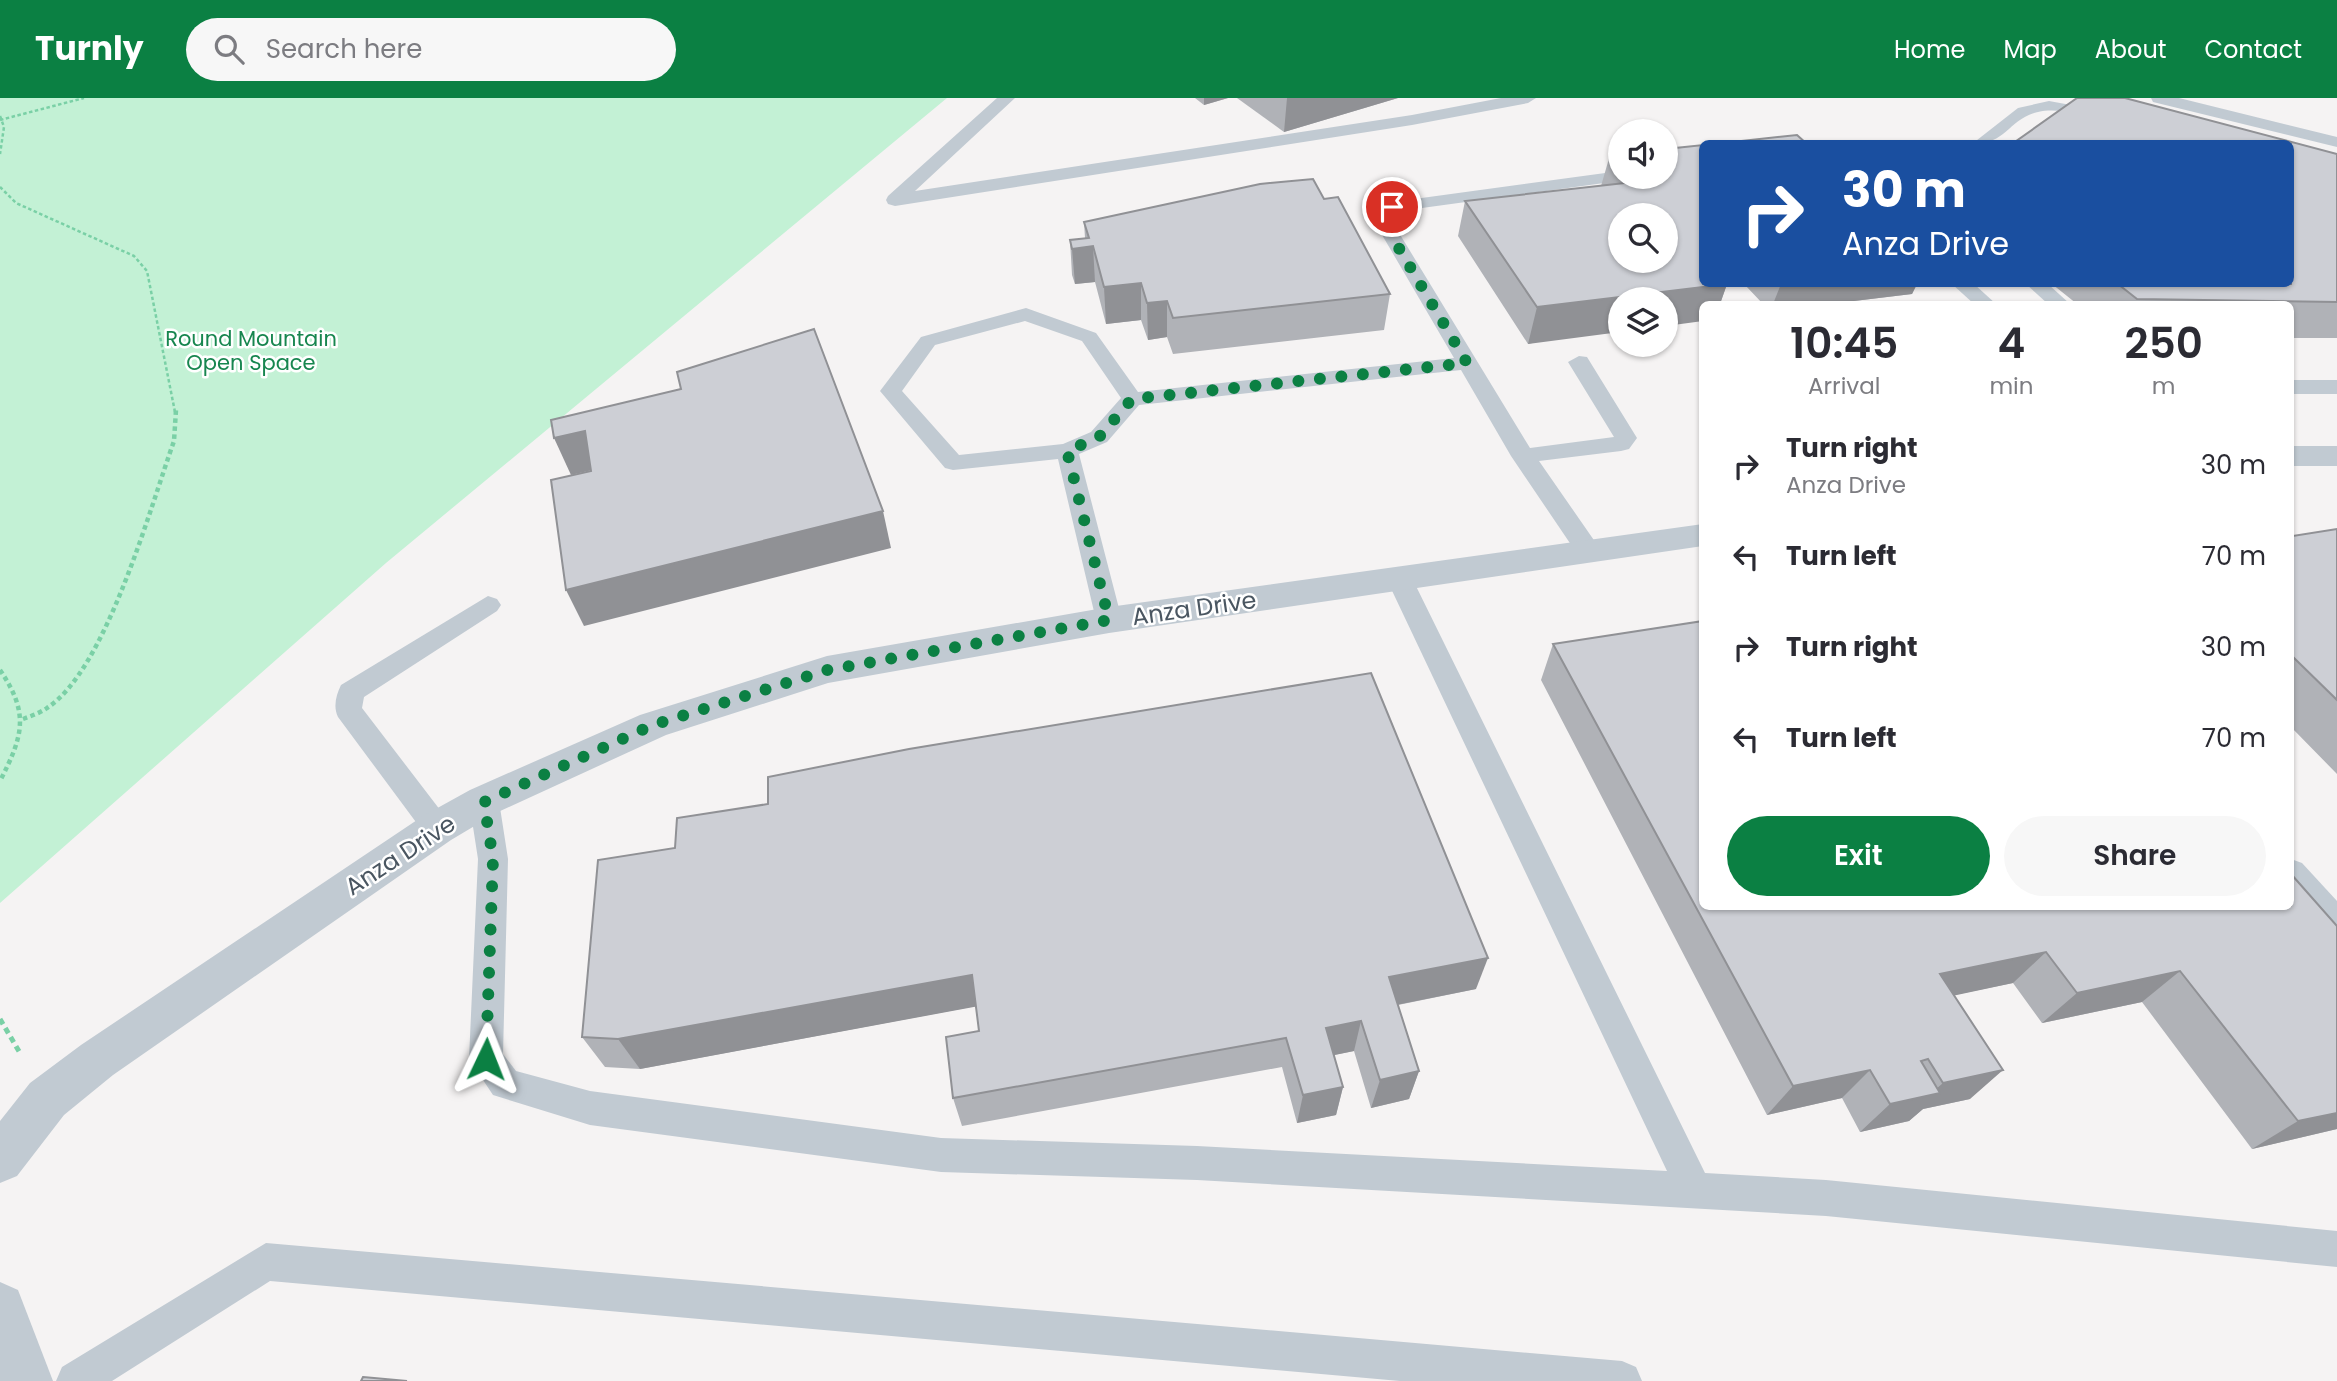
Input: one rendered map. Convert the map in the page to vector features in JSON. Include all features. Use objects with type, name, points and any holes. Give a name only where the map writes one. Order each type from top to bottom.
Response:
[{"type":"street","points":[[2294,456],[2337,456]]},
{"type":"street","name":"Anza Drive","points":[[0,1159],[47,1099],[97,1060],[437,828],[484,802],[653,725],[827,670],[1109,620],[1699,537]]},
{"type":"street","points":[[0,1308],[26,1381]]},
{"type":"lane","points":[[1007,98],[895,200],[1412,120],[1528,98]]},
{"type":"lane","points":[[2159,98],[2337,142]]},
{"type":"lane","points":[[1985,140],[2018,111],[2055,104],[2118,120]]},
{"type":"lane","points":[[1589,552],[1523,456],[1387,228],[1392,207],[1608,178]]},
{"type":"lane","points":[[1966,287],[1982,301]]},
{"type":"lane","points":[[2040,287],[2056,301]]},
{"type":"lane","points":[[1132,399],[1089,337],[1026,314],[928,341],[891,391],[953,463],[1067,451],[1099,437],[1132,399],[1467,363]]},
{"type":"lane","points":[[1523,456],[1620,444],[1626,438],[1578,362]]},
{"type":"lane","points":[[2294,387],[2337,387]]},
{"type":"lane","points":[[1067,451],[1109,620]]},
{"type":"lane","points":[[1399,578],[1695,1191]]},
{"type":"lane","points":[[437,828],[348,710],[351,692],[488,605]]},
{"type":"lane","points":[[484,802],[493,859],[486,1059],[505,1083],[590,1108],[941,1155],[1197,1163],[1826,1198],[2337,1250]]},
{"type":"lane","points":[[2294,875],[2337,922]]},
{"type":"lane","points":[[76,1381],[266,1262],[1622,1381]]},
{"type":"path","points":[[0,154],[1,118],[84,98]]},
{"type":"path","points":[[0,187],[16,203],[134,256],[147,271],[176,402],[174,441],[105,632],[73,682],[48,708],[23,719]]},
{"type":"path","points":[[0,670],[16,691],[23,719],[13,757],[0,781]]},
{"type":"green space","name":"Round Mountain Open Space","points":[[0,98],[947,98],[386,563],[0,903]]},
{"type":"building","points":[[2077,98],[2125,98],[2284,140],[2018,140]]},
{"type":"building","points":[[1797,135],[1803,140],[1751,140]]},
{"type":"building","points":[[2294,143],[2337,154],[2337,302],[2137,299],[2122,287],[2294,287]]},
{"type":"building","points":[[1699,145],[1699,287],[1703,287],[1678,290],[1678,287],[1608,287],[1608,298],[1537,307],[1465,201],[1608,185],[1608,189],[1678,189],[1678,148]]},
{"type":"building","points":[[1313,179],[1324,199],[1338,197],[1390,294],[1173,318],[1167,301],[1147,303],[1141,283],[1104,287],[1093,246],[1072,249],[1070,240],[1089,238],[1084,222],[1260,184]]},
{"type":"building","points":[[814,329],[883,511],[566,590],[551,480],[591,471],[585,431],[554,438],[551,420],[681,389],[677,372]]},
{"type":"building","points":[[2337,529],[2337,700],[2294,658],[2294,536]]},
{"type":"building","points":[[1699,622],[1699,910],[2294,910],[2294,877],[2337,926],[2337,1113],[2298,1121],[2180,971],[2077,993],[2046,952],[1940,974],[2003,1070],[1943,1083],[1928,1059],[1921,1061],[1940,1093],[1890,1104],[1870,1070],[1793,1086],[1553,644]]},
{"type":"building","points":[[1371,673],[1488,958],[1389,977],[1419,1071],[1380,1080],[1361,1021],[1326,1028],[1343,1087],[1303,1095],[1286,1038],[953,1098],[946,1037],[979,1031],[972,975],[618,1039],[582,1037],[598,860],[675,848],[677,818],[768,804],[768,777],[909,749]]},
{"type":"building","points":[[363,1377],[407,1381],[361,1381]]},
{"type":"route","points":[[486,1059],[493,859],[484,802],[653,725],[827,670],[993,638],[1109,620],[1067,451],[1099,437],[1132,399],[1467,363],[1387,228],[1392,207]]}]
